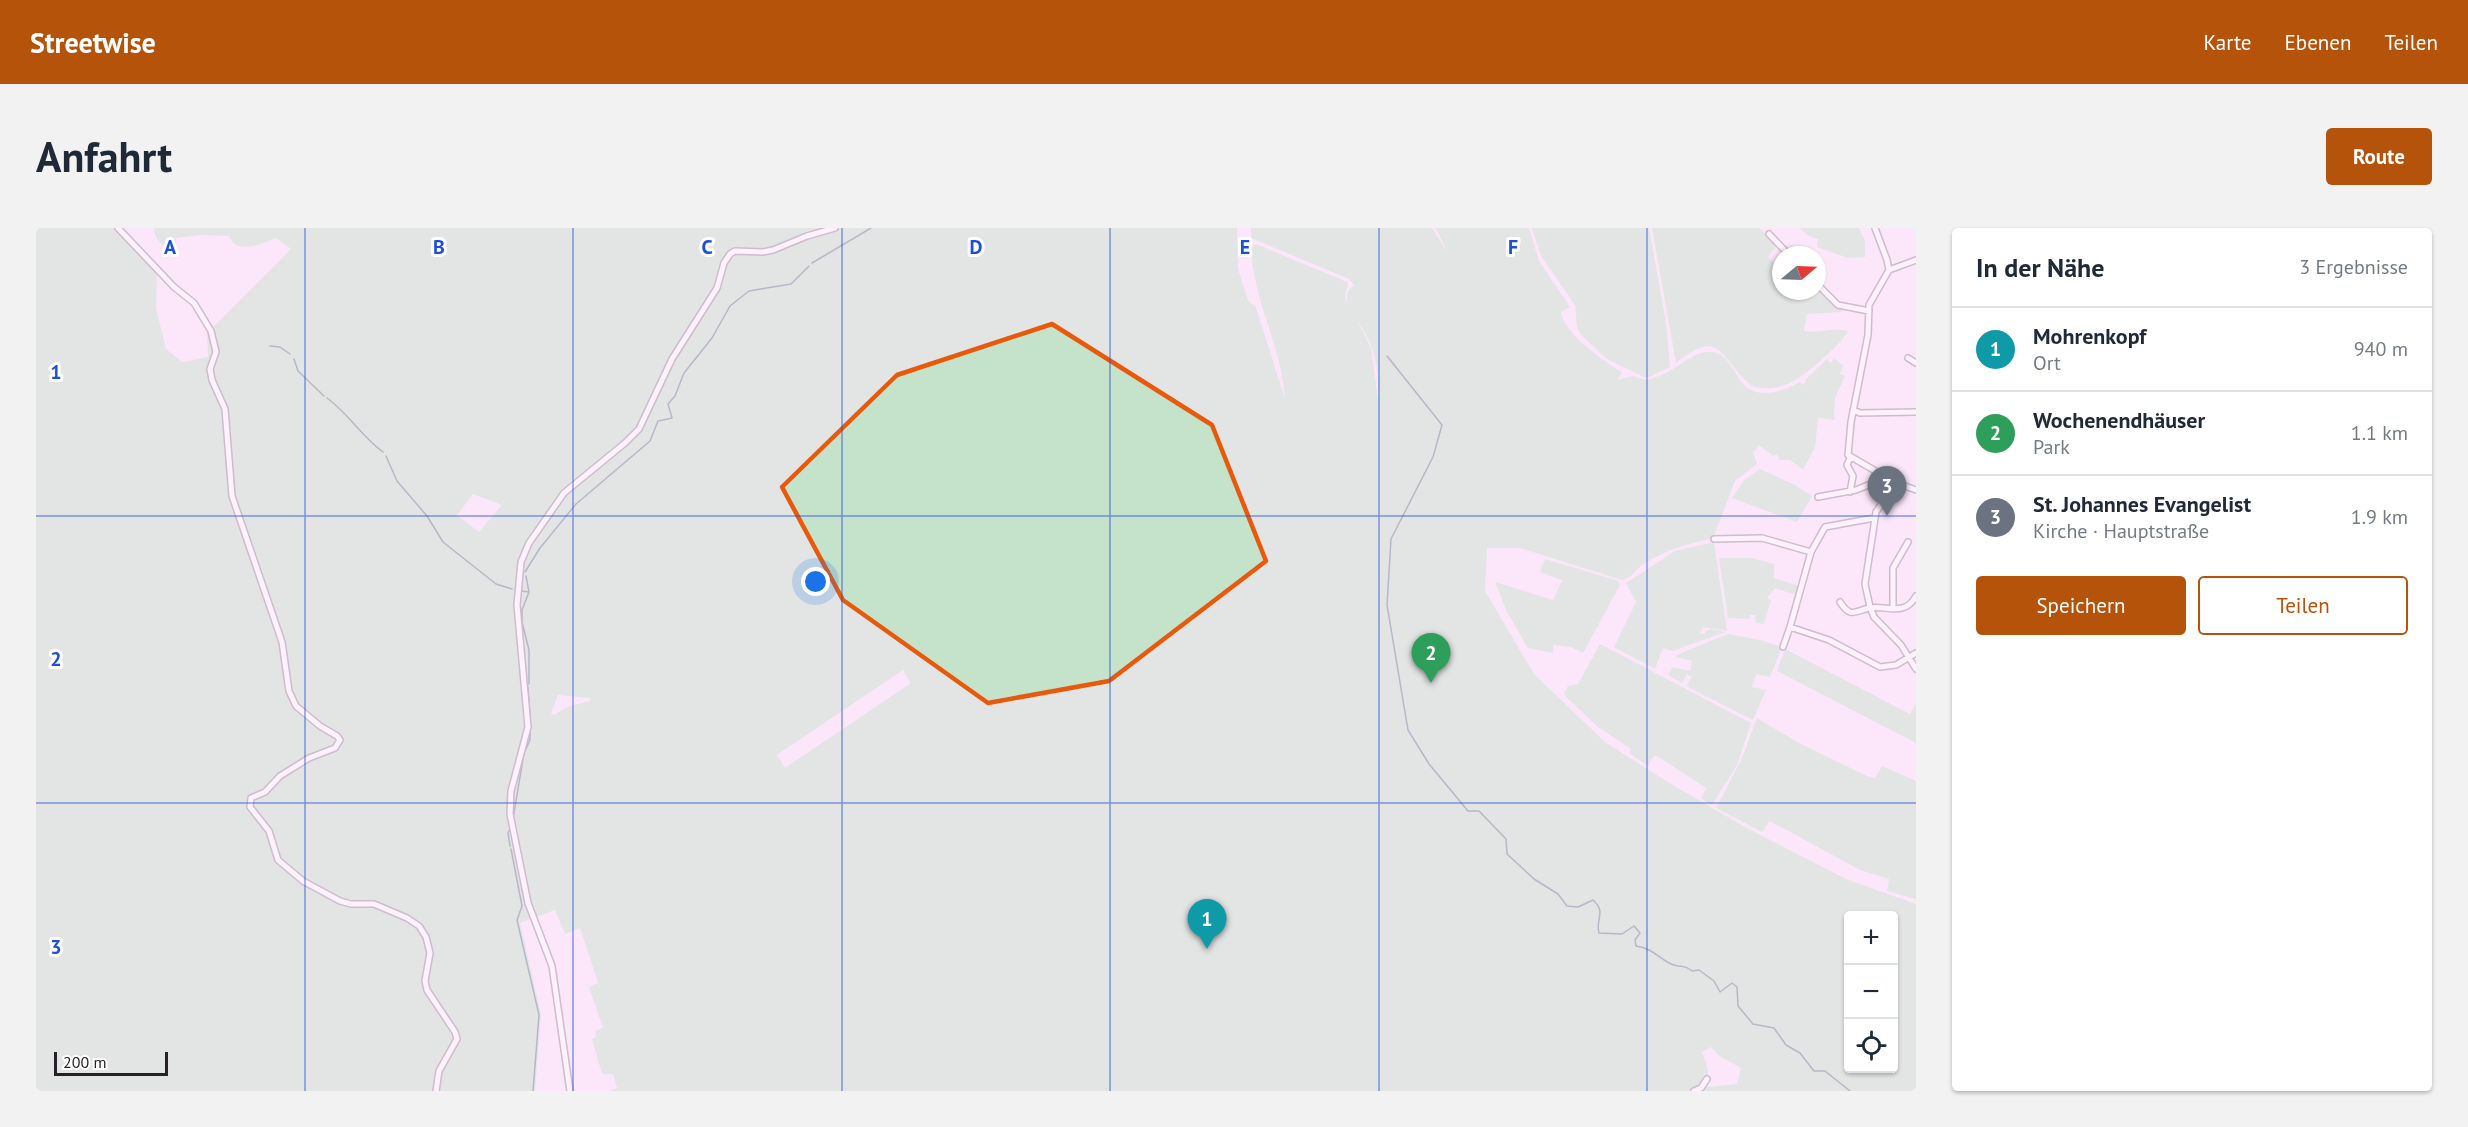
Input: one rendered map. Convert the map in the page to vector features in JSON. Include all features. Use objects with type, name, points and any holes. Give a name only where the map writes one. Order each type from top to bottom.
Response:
[{"type":"street","points":[[118,228],[174,288],[194,303],[211,332],[216,352],[210,369],[212,380],[225,409],[232,496],[282,642],[289,692],[296,706],[340,740],[335,748],[309,758],[280,776],[265,792],[251,798],[250,807],[269,831],[278,860],[303,880],[340,901],[351,904],[374,904],[407,918],[424,933],[430,953],[425,981],[427,990],[455,1032],[457,1039],[439,1071],[436,1091]]},
{"type":"street","points":[[570,1091],[554,972],[528,903],[510,814],[511,791],[528,727],[517,605],[518,578],[525,551],[564,493],[625,444],[639,429],[672,359],[717,288],[724,263],[730,254],[744,250],[764,252],[835,228]]},
{"type":"street","points":[[1875,228],[1889,270]]},
{"type":"street","points":[[1769,234],[1780,246]]},
{"type":"street","points":[[1916,260],[1889,270],[1870,303],[1868,335],[1853,410],[1848,453],[1850,458],[1879,478],[1916,490]]},
{"type":"street","points":[[1826,293],[1838,305],[1869,311]]},
{"type":"street","points":[[1908,358],[1916,363]]},
{"type":"street","points":[[1853,410],[1860,413],[1916,412]]},
{"type":"street","points":[[1850,458],[1847,465],[1853,476],[1850,492]]},
{"type":"street","points":[[1818,497],[1850,492],[1879,478]]},
{"type":"street","points":[[1879,478],[1883,499]]},
{"type":"street","points":[[1896,483],[1883,499],[1874,518],[1865,584],[1874,617],[1891,634],[1916,669]]},
{"type":"street","points":[[1783,647],[1811,552],[1825,527],[1874,518]]},
{"type":"street","points":[[1714,539],[1762,538],[1811,552]]},
{"type":"street","points":[[1893,609],[1893,568],[1908,542]]},
{"type":"street","points":[[1840,602],[1849,612],[1870,608],[1906,608],[1916,596]]},
{"type":"street","points":[[1790,627],[1829,640],[1880,667],[1896,665],[1916,653]]},
{"type":"street","points":[[1694,1091],[1701,1088],[1707,1079]]},
{"type":"highlighted area","points":[[1052,324],[1212,425],[1266,561],[1109,681],[988,703],[843,600],[782,487],[897,375]]},
{"type":"green space","points":[[36,228],[113,228],[157,272],[156,308],[166,349],[182,362],[208,357],[207,333],[291,249],[276,238],[244,247],[232,242],[229,236],[200,235],[176,238],[172,253],[157,239],[154,228],[1237,228],[1238,269],[1249,303],[1255,305],[1285,399],[1279,360],[1256,285],[1251,246],[1256,244],[1347,282],[1346,305],[1348,291],[1354,285],[1349,279],[1251,238],[1251,228],[1432,228],[1447,252],[1436,228],[1529,228],[1539,261],[1570,307],[1561,312],[1563,320],[1586,346],[1605,362],[1622,372],[1618,380],[1633,376],[1646,380],[1668,372],[1695,355],[1706,352],[1723,356],[1744,385],[1750,390],[1764,393],[1780,391],[1800,382],[1802,385],[1827,359],[1831,363],[1834,358],[1843,366],[1840,374],[1845,376],[1835,398],[1834,420],[1818,418],[1815,447],[1803,470],[1790,460],[1779,460],[1777,454],[1773,456],[1759,445],[1753,453],[1757,464],[1735,481],[1714,536],[1710,539],[1668,551],[1644,564],[1622,580],[1520,548],[1487,548],[1485,591],[1534,674],[1605,742],[1745,827],[1846,879],[1916,904],[1916,1091],[608,1091],[617,1088],[613,1074],[602,1074],[592,1039],[596,1037],[595,1031],[603,1028],[589,987],[598,983],[580,928],[565,934],[555,910],[520,923],[541,1014],[535,1091],[36,1091]],"holes":[[[1357,320],[1368,340],[1375,358],[1378,400],[1371,348]],[[473,494],[502,505],[479,532],[457,515]],[[903,670],[911,683],[785,768],[777,755]],[[558,695],[590,698],[590,701],[567,707],[554,715],[551,714]],[[1711,1047],[1718,1055],[1741,1068],[1737,1084],[1706,1087],[1708,1073],[1702,1052]]]},
{"type":"green space","points":[[1532,228],[1649,228],[1666,322],[1670,367],[1644,377],[1607,359],[1581,335],[1577,327],[1575,305],[1541,256]]},
{"type":"green space","points":[[1652,228],[1759,228],[1777,246],[1772,246],[1772,252],[1768,257],[1772,261],[1772,300],[1826,300],[1826,295],[1842,308],[1841,312],[1807,314],[1804,331],[1848,331],[1835,348],[1812,368],[1789,383],[1771,388],[1752,386],[1719,350],[1712,347],[1703,347],[1691,352],[1676,363]]},
{"type":"green space","points":[[1800,228],[1859,228],[1865,241],[1865,257],[1848,258],[1826,250],[1826,246],[1817,246],[1818,239],[1809,236]]},
{"type":"green space","points":[[1760,469],[1795,485],[1812,496],[1797,522],[1732,498],[1743,481]]},
{"type":"green space","points":[[1714,542],[1727,631],[1703,627],[1700,634],[1705,634],[1711,629],[1726,632],[1672,651],[1663,648],[1655,669],[1614,647],[1636,602],[1626,583],[1675,551]]},
{"type":"green space","points":[[1719,558],[1752,558],[1774,564],[1774,578],[1799,586],[1796,595],[1775,588],[1767,598],[1771,600],[1764,624],[1756,623],[1755,615],[1750,615],[1749,619],[1728,618]]},
{"type":"green space","points":[[1545,559],[1619,581],[1620,585],[1583,653],[1571,647],[1553,645],[1553,653],[1528,648],[1507,612],[1495,582],[1553,600],[1562,580],[1540,572]]},
{"type":"green space","points":[[1728,634],[1782,647],[1770,677],[1756,674],[1752,687],[1766,690],[1753,720],[1688,687],[1687,684],[1692,677],[1687,674],[1682,683],[1668,675],[1672,667],[1690,671],[1692,661],[1676,657],[1676,655]]},
{"type":"green space","points":[[1600,644],[1751,723],[1737,765],[1711,805],[1701,798],[1706,788],[1657,756],[1654,756],[1648,766],[1629,753],[1631,749],[1598,727],[1566,697],[1564,693],[1568,686],[1578,684]]},
{"type":"green space","points":[[1785,649],[1910,714],[1916,704],[1916,743],[1777,671]]},
{"type":"green space","points":[[1757,718],[1797,742],[1867,776],[1875,778],[1882,766],[1916,781],[1916,899],[1887,891],[1889,879],[1860,870],[1770,821],[1762,832],[1716,808],[1742,758]]},
{"type":"waterway","points":[[812,263],[871,228]]},
{"type":"waterway","points":[[525,572],[540,548],[576,504],[650,441],[658,421],[672,418],[668,404],[675,396],[684,373],[712,338],[730,306],[749,291],[791,284],[809,266]]},
{"type":"waterway","points":[[270,346],[280,347],[290,354]]},
{"type":"waterway","points":[[1387,356],[1442,425],[1433,457],[1391,539],[1387,605],[1408,730],[1429,764],[1468,811],[1479,811],[1506,839],[1507,854],[1534,879],[1558,894],[1567,906],[1578,907],[1593,900],[1600,912],[1599,933],[1622,934],[1634,926],[1640,933],[1635,940],[1636,946],[1648,949],[1677,966],[1692,971],[1699,970],[1714,981],[1720,992],[1732,983],[1737,987],[1738,1006],[1753,1024],[1774,1028],[1786,1045],[1800,1053],[1814,1071],[1825,1071],[1850,1091]]},
{"type":"waterway","points":[[294,359],[298,371],[324,396]]},
{"type":"waterway","points":[[327,398],[383,452]]},
{"type":"waterway","points":[[386,456],[397,481],[427,516],[443,542],[496,584],[512,589]]},
{"type":"waterway","points":[[526,576],[529,592],[522,610],[522,622],[529,650],[529,684]]},
{"type":"waterway","points":[[521,591],[529,592]]},
{"type":"waterway","points":[[528,688],[530,717]]},
{"type":"waterway","points":[[513,819],[524,753],[530,740],[530,727]]},
{"type":"waterway","points":[[510,829],[508,833],[510,846]]},
{"type":"waterway","points":[[511,849],[522,906],[517,920],[539,1015],[533,1091]]},
{"type":"place","name":"St. Johannes Evangelist","points":[[1887,516]]},
{"type":"place","name":"Wochenendhäuser","points":[[1431,683]]},
{"type":"place","name":"Mohrenkopf","points":[[1207,949]]}]
